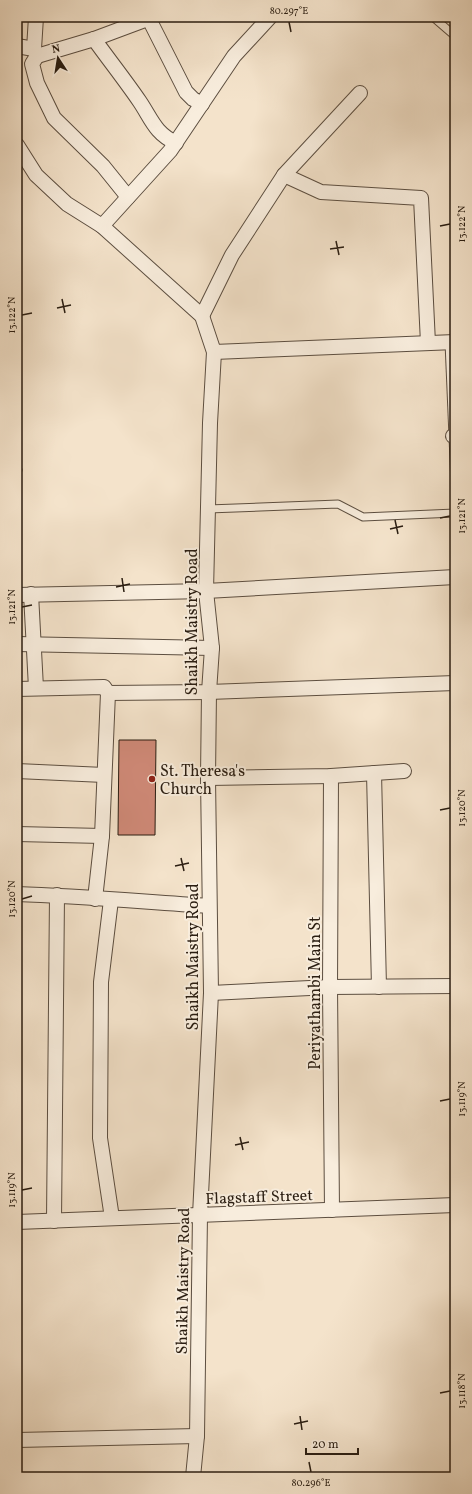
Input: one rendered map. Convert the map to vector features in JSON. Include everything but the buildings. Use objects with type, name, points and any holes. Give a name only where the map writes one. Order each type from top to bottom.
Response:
[{"type":"street","points":[[36,17],[35,52],[32,64],[35,76],[54,118],[103,166],[128,197]]},
{"type":"street","points":[[102,226],[176,144],[234,56],[270,17]]},
{"type":"street","points":[[17,46],[35,52],[94,39],[150,18],[186,92],[193,99],[202,104]]},
{"type":"street","points":[[94,39],[140,102],[157,130],[165,138],[176,144]]},
{"type":"street","points":[[202,316],[232,255],[284,175],[360,93]]},
{"type":"street","name":"Shaikh Maistry Road","points":[[17,145],[36,174],[66,204],[102,226],[202,316],[214,352],[206,591],[212,648],[209,692],[208,778],[211,993],[200,1215],[197,1436],[193,1477]]},
{"type":"street","points":[[284,175],[321,192],[421,198],[428,343]]},
{"type":"street","points":[[214,352],[452,342]]},
{"type":"street","points":[[17,595],[206,591],[455,577]]},
{"type":"street","points":[[31,594],[36,688]]},
{"type":"street","points":[[17,644],[212,648]]},
{"type":"street","points":[[108,693],[209,692],[455,683]]},
{"type":"street","points":[[17,689],[104,687],[108,693],[102,836],[95,898]]},
{"type":"street","points":[[17,771],[104,775]]},
{"type":"street","points":[[208,778],[331,776],[404,771]]},
{"type":"street","points":[[374,773],[379,987]]},
{"type":"street","name":"Periyathambi Main St","points":[[331,776],[330,987],[332,1210]]},
{"type":"street","points":[[17,834],[102,836]]},
{"type":"street","points":[[17,894],[57,895],[210,906]]},
{"type":"street","points":[[54,1220],[57,895]]},
{"type":"street","points":[[111,900],[101,982],[100,1138],[112,1218]]},
{"type":"street","points":[[211,993],[330,987],[455,986]]},
{"type":"street","name":"Flagstaff Street","points":[[17,1222],[455,1205]]},
{"type":"street","points":[[17,1440],[197,1436]]},
{"type":"lane","points":[[433,17],[455,36]]},
{"type":"lane","points":[[452,342],[455,484]]},
{"type":"lane","points":[[208,509],[338,504],[363,517],[455,513]]},
{"type":"place","name":"St. Theresa's Church","points":[[152,779]]}]
